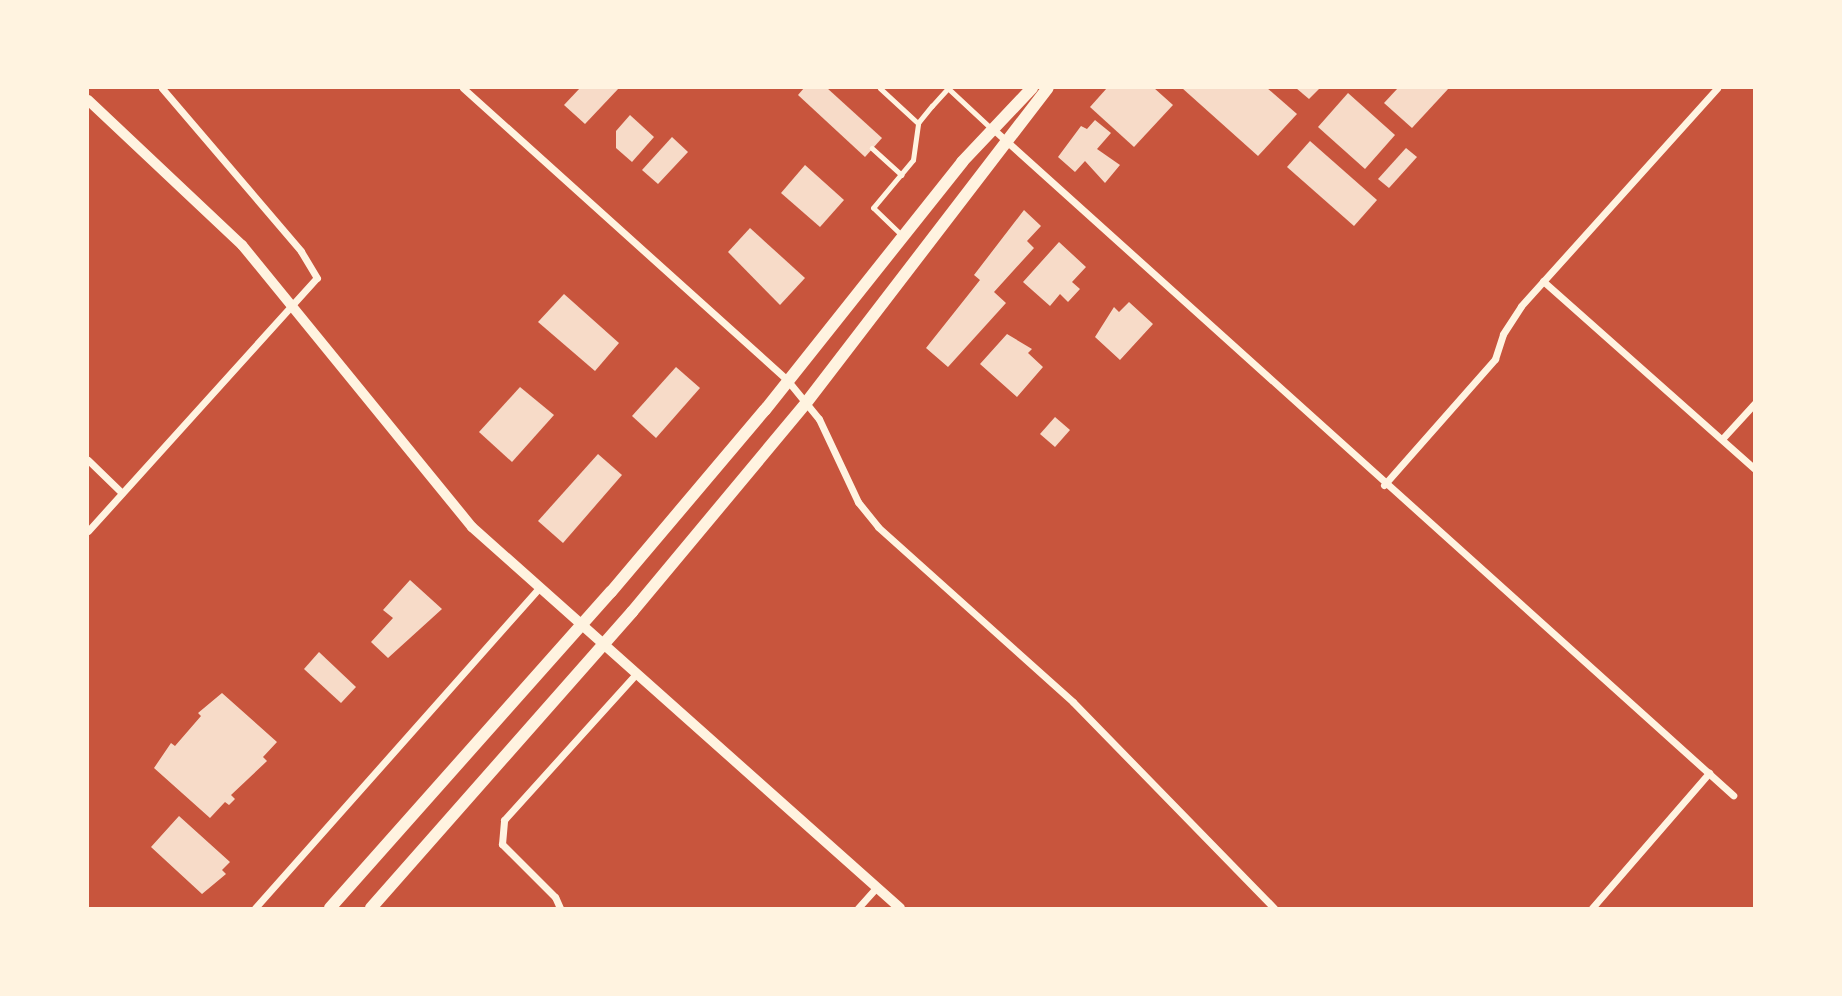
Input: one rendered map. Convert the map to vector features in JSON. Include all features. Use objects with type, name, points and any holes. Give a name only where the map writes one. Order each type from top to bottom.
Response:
[{"type":"main road","points":[[330,908],[582,624],[788,381],[903,237],[1032,88]]},
{"type":"main road","points":[[371,908],[604,644],[806,403],[1048,88]]},
{"type":"street","points":[[88,531],[317,278],[313,266],[162,88]]},
{"type":"street","points":[[463,88],[788,381],[819,419],[858,502],[878,527],[1073,702],[1274,908]]},
{"type":"street","points":[[1384,485],[1495,359],[1503,334],[1543,281],[1717,88]]},
{"type":"street","points":[[88,100],[217,220],[438,490],[472,527],[900,908]]},
{"type":"street","points":[[993,130],[1384,485],[1733,795]]},
{"type":"street","points":[[1543,281],[1755,469]]},
{"type":"street","points":[[1722,439],[1755,403]]},
{"type":"street","points":[[88,460],[122,493]]},
{"type":"street","points":[[255,908],[540,587]]},
{"type":"street","points":[[560,908],[555,897],[502,844],[504,820],[637,673]]},
{"type":"street","points":[[1592,908],[1709,774]]},
{"type":"street","points":[[858,908],[876,888]]},
{"type":"lane","points":[[880,88],[918,122]]},
{"type":"lane","points":[[903,237],[873,208],[913,160],[918,122],[948,88],[993,130]]},
{"type":"lane","points":[[872,149],[902,175]]},
{"type":"building","points":[[580,88],[619,88],[585,124],[564,105]]},
{"type":"building","points":[[804,88],[827,88],[882,138],[865,157],[798,95]]},
{"type":"building","points":[[1107,88],[1154,88],[1173,105],[1134,147],[1090,107]]},
{"type":"building","points":[[1182,88],[1267,88],[1297,114],[1258,156]]},
{"type":"building","points":[[1296,88],[1320,88],[1309,99]]},
{"type":"building","points":[[1398,88],[1449,88],[1412,128],[1384,103]]},
{"type":"building","points":[[1348,93],[1395,135],[1365,169],[1318,127]]},
{"type":"building","points":[[630,115],[654,137],[632,162],[616,148],[616,131]]},
{"type":"building","points":[[1095,120],[1111,133],[1097,149],[1120,165],[1105,183],[1085,161],[1075,172],[1058,157],[1081,126],[1087,129]]},
{"type":"building","points":[[672,137],[688,152],[658,184],[642,170]]},
{"type":"building","points":[[1310,141],[1377,200],[1354,226],[1287,167]]},
{"type":"building","points":[[1406,148],[1417,157],[1389,188],[1378,179]]},
{"type":"building","points":[[805,165],[844,200],[820,227],[781,193]]},
{"type":"building","points":[[1024,210],[1041,226],[1027,241],[1034,248],[994,292],[1006,303],[948,367],[926,348],[980,280],[974,275]]},
{"type":"building","points":[[750,228],[805,278],[780,305],[728,252]]},
{"type":"building","points":[[1059,242],[1086,267],[1072,282],[1080,289],[1068,302],[1060,294],[1050,306],[1023,282]]},
{"type":"building","points":[[564,294],[619,343],[595,371],[538,322]]},
{"type":"building","points":[[1129,302],[1153,324],[1120,360],[1095,337],[1114,307],[1119,312]]},
{"type":"building","points":[[1007,334],[1032,349],[1028,353],[1043,367],[1017,397],[980,364]]},
{"type":"building","points":[[676,367],[700,388],[656,438],[632,416]]},
{"type":"building","points":[[520,387],[554,415],[512,462],[479,432]]},
{"type":"building","points":[[1055,417],[1070,430],[1055,447],[1040,434]]},
{"type":"building","points":[[598,454],[622,475],[563,543],[538,521]]},
{"type":"building","points":[[410,580],[442,609],[388,658],[371,642],[393,618],[383,610]]},
{"type":"building","points":[[319,652],[356,687],[341,703],[304,669]]},
{"type":"building","points":[[222,693],[277,742],[263,757],[267,761],[231,795],[235,799],[229,805],[225,802],[210,818],[154,768],[171,743],[175,746],[201,716],[198,713]]},
{"type":"building","points":[[179,816],[230,862],[222,870],[226,874],[202,894],[151,847]]}]
